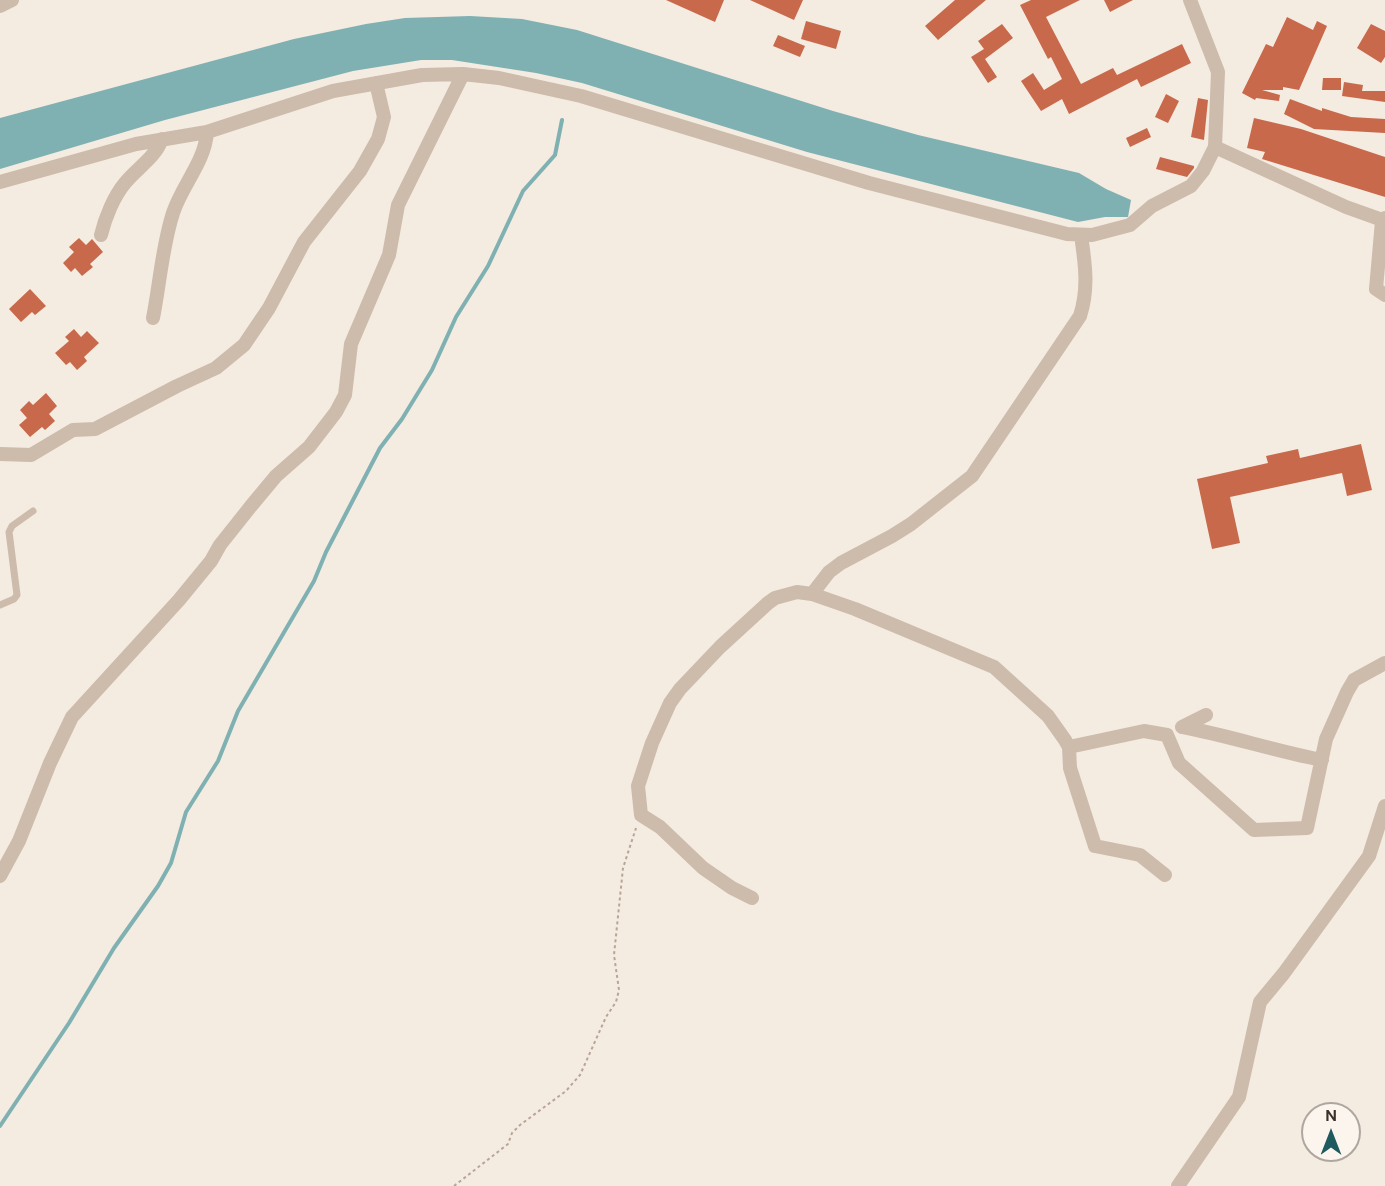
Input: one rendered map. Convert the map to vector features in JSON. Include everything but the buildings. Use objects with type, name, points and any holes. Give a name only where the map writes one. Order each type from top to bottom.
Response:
[{"type":"street","points":[[0,6],[12,0]]},
{"type":"street","points":[[0,182],[136,144],[207,132],[333,92],[422,75],[463,74],[508,80],[581,96],[870,183],[1067,234],[1104,232],[1130,225],[1152,206],[1191,186],[1203,171],[1215,147],[1218,72],[1190,0]]},
{"type":"street","points":[[0,876],[19,841],[46,772],[72,717],[179,600],[276,476],[309,447],[336,412],[345,395],[351,344],[388,255],[398,205],[463,74]]},
{"type":"street","points":[[0,454],[31,455],[73,430],[95,429],[216,368],[244,345],[269,308],[303,242],[360,171],[378,139],[384,117],[376,83]]},
{"type":"street","points":[[153,318],[172,215],[180,193],[203,151],[207,132]]},
{"type":"street","points":[[101,235],[105,220],[124,184],[156,152],[162,139]]},
{"type":"street","points":[[1215,147],[1346,207],[1384,220],[1376,289],[1385,295]]},
{"type":"street","points":[[812,594],[835,567],[911,524],[947,494],[963,484],[980,467],[1080,316],[1085,299],[1086,277],[1081,235]]},
{"type":"street","points":[[752,898],[732,888],[703,868],[660,827],[641,815],[638,786],[661,720],[680,689],[720,647],[775,598],[797,592],[812,594],[855,609],[994,667],[1048,716],[1069,747],[1070,768],[1095,846],[1140,855],[1165,875]]},
{"type":"street","points":[[1167,735],[1179,764],[1254,830],[1307,828],[1326,739],[1354,680],[1385,663]]},
{"type":"street","points":[[1069,747],[1144,731],[1167,735],[1206,715]]},
{"type":"street","points":[[1183,726],[1232,737],[1284,753],[1322,760]]},
{"type":"street","points":[[1178,1186],[1239,1097],[1260,1002],[1284,973],[1362,865],[1378,848],[1384,814]]},
{"type":"lane","points":[[0,606],[14,599],[17,594],[9,532],[12,526],[33,511]]},
{"type":"path","points":[[454,1186],[508,1144],[512,1133],[520,1125],[566,1091],[580,1075],[606,1017],[616,1002],[619,990],[614,955],[623,868],[641,815]]},
{"type":"water","points":[[470,16],[522,19],[577,30],[833,111],[918,135],[1079,173],[1131,200],[1128,217],[1105,217],[1078,222],[807,152],[582,83],[536,73],[452,60],[421,60],[353,71],[165,120],[0,169],[0,118],[294,39],[405,18]]},
{"type":"waterway","points":[[0,1126],[171,863],[186,812],[218,761],[238,711],[314,581],[326,552],[380,448],[402,419],[432,370],[456,317],[488,266],[523,191],[555,155],[562,120]]}]
